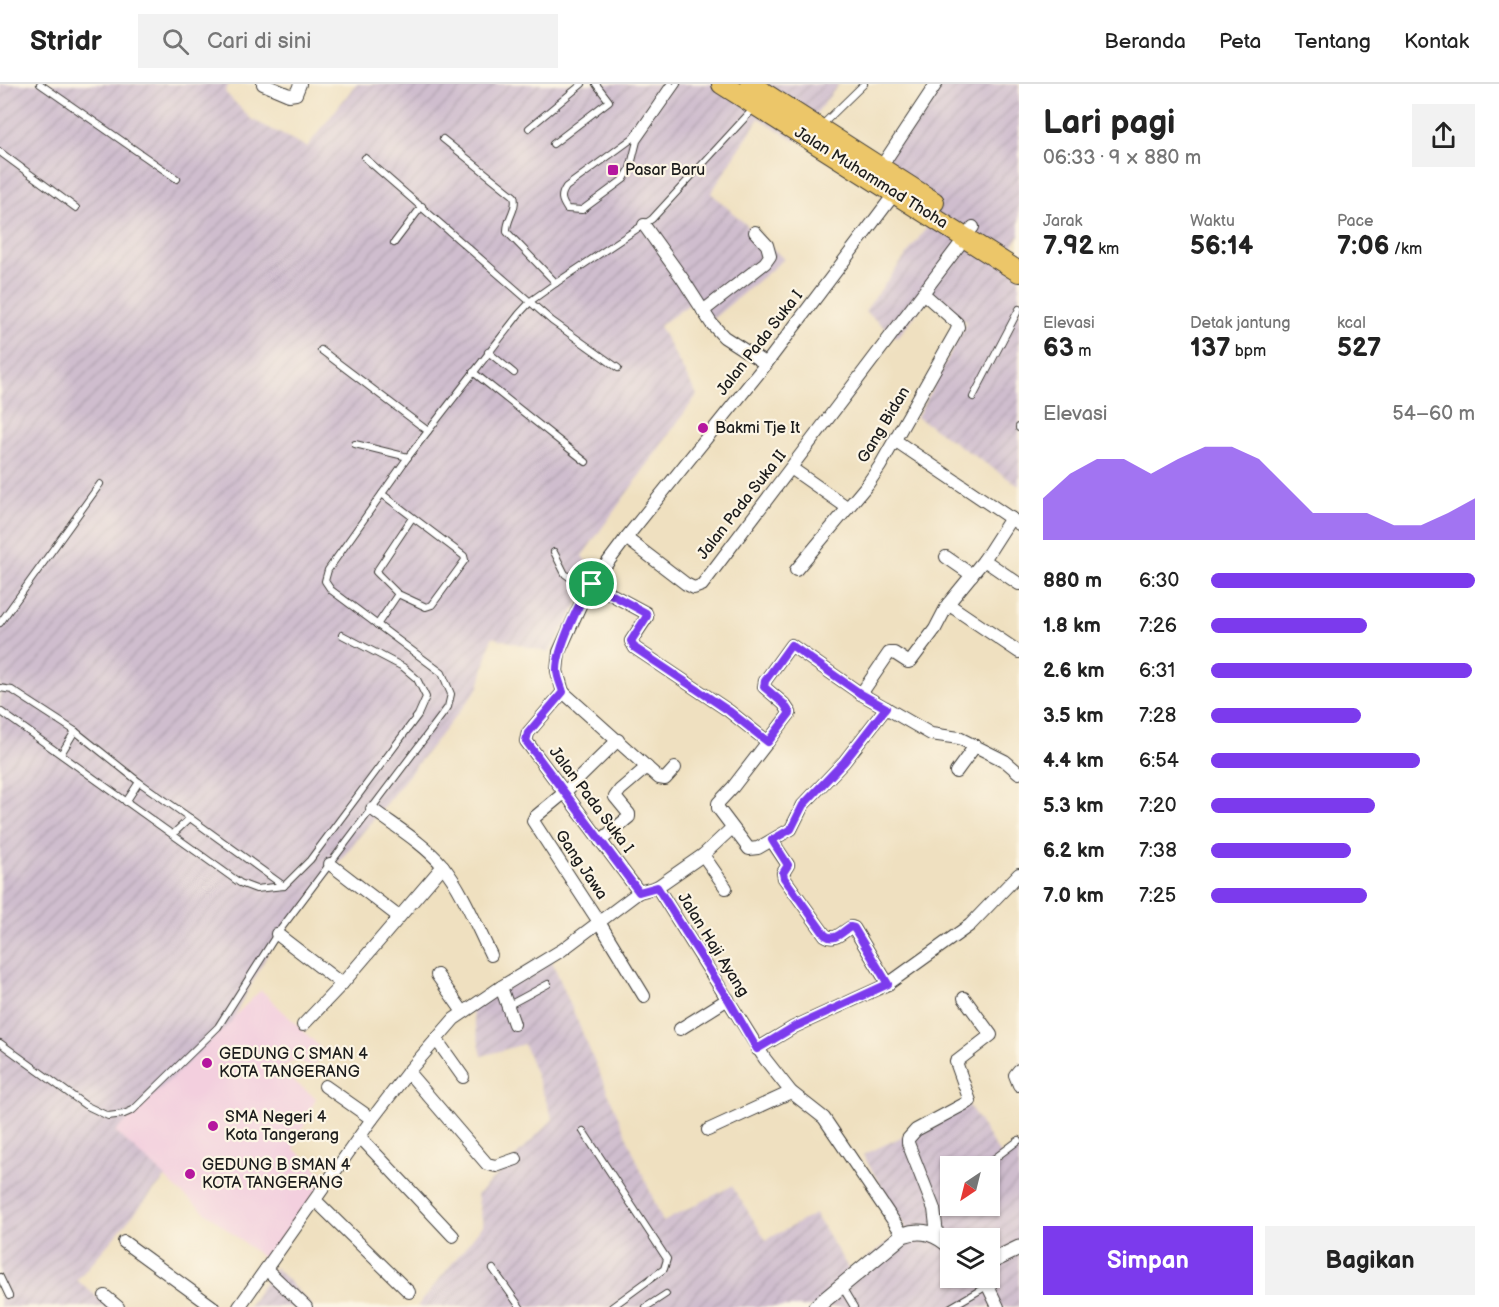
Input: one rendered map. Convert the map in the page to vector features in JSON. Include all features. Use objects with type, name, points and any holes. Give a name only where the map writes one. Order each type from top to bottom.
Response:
[{"type":"main road","name":"Jalan Muhammad Thoha","points":[[722,84],[757,94],[818,129],[876,173],[895,193],[1019,257]]},
{"type":"main road","name":"Jalan Muhammad Thoha","points":[[757,94],[970,233],[1019,272]]},
{"type":"street","points":[[263,84],[293,95],[296,94],[300,84]]},
{"type":"street","points":[[876,173],[936,84]]},
{"type":"street","name":"Jalan Pada Suka I","points":[[639,892],[526,741],[528,733],[563,692],[557,671],[559,652],[590,587],[626,538],[766,364],[895,193]]},
{"type":"street","points":[[644,225],[711,323],[724,337],[766,364]]},
{"type":"street","points":[[703,311],[765,263],[770,256],[767,245],[754,232]]},
{"type":"street","name":"Jalan Pada Suka II","points":[[626,538],[686,584],[691,587],[702,585],[970,233]]},
{"type":"street","name":"Gang Bidan","points":[[796,570],[867,485],[896,441],[958,327],[957,323],[924,294]]},
{"type":"street","points":[[861,694],[889,653],[911,661],[935,629],[948,604],[1015,521],[896,441]]},
{"type":"street","points":[[791,468],[848,507]]},
{"type":"street","points":[[946,557],[972,575]]},
{"type":"street","points":[[984,560],[1019,584]]},
{"type":"street","points":[[590,587],[646,613],[647,616],[631,641],[635,648],[729,711],[768,742]]},
{"type":"street","points":[[948,604],[1019,652]]},
{"type":"street","points":[[886,708],[844,762],[803,805],[791,829],[758,848],[749,849],[718,808],[718,803],[790,713],[784,704],[764,687],[765,681],[791,645],[861,694],[886,708],[932,734],[959,738],[1005,761],[1019,772]]},
{"type":"street","points":[[563,692],[662,780],[675,768]]},
{"type":"street","points":[[564,794],[618,741]]},
{"type":"street","points":[[956,772],[975,746]]},
{"type":"street","points":[[600,841],[628,817],[615,797],[647,767]]},
{"type":"street","name":"Gang Jawa","points":[[564,794],[532,821],[600,922],[644,996]]},
{"type":"street","points":[[372,809],[414,840],[443,866],[491,955]]},
{"type":"street","points":[[657,887],[703,855],[732,828]]},
{"type":"street","points":[[772,840],[788,865],[783,873],[784,878],[825,935],[834,938],[850,927],[854,928],[888,984]]},
{"type":"street","points":[[703,855],[726,888]]},
{"type":"street","points":[[330,864],[399,917]]},
{"type":"street","points":[[303,1025],[342,984],[443,866]]},
{"type":"street","points":[[757,1049],[794,1027],[888,984],[970,925],[1019,875]]},
{"type":"street","name":"Jalan Haji Ayang","points":[[639,892],[657,887],[757,1049],[791,1092],[824,1118],[903,1235]]},
{"type":"street","points":[[239,1307],[372,1119],[436,1039],[463,1012],[562,950],[639,892]]},
{"type":"street","points":[[277,934],[342,984]]},
{"type":"street","points":[[437,975],[463,1012]]},
{"type":"street","points":[[501,987],[514,1024]]},
{"type":"street","points":[[937,1234],[934,1209],[908,1139],[916,1130],[970,1101],[956,1062],[991,1035],[964,998]]},
{"type":"street","points":[[680,1029],[728,999]]},
{"type":"street","points":[[436,1039],[463,1077]]},
{"type":"street","points":[[1019,1070],[1015,1075],[1019,1085]]},
{"type":"street","points":[[408,1072],[487,1164],[496,1166],[516,1159]]},
{"type":"street","points":[[325,1086],[372,1119]]},
{"type":"street","points":[[708,1130],[791,1092]]},
{"type":"street","points":[[360,1137],[453,1236]]},
{"type":"street","points":[[316,1201],[409,1292]]},
{"type":"street","points":[[816,1307],[903,1235],[911,1232],[937,1234],[940,1237]]},
{"type":"street","points":[[124,1242],[213,1307]]},
{"type":"street","points":[[1000,1257],[1019,1248]]},
{"type":"street","points":[[266,1269],[306,1307]]},
{"type":"street","points":[[988,1288],[998,1307]]},
{"type":"street","points":[[105,1296],[118,1307]]},
{"type":"lane","points":[[40,84],[177,179]]},
{"type":"lane","points":[[529,128],[582,84]]},
{"type":"lane","points":[[553,144],[609,101],[596,84]]},
{"type":"lane","points":[[670,84],[635,140],[630,169],[624,179],[582,210],[567,209],[561,200],[566,187],[635,140],[677,84]]},
{"type":"lane","points":[[818,129],[864,84]]},
{"type":"lane","points":[[0,1043],[85,1104],[108,1116],[133,1110],[218,1027],[277,934],[448,707],[451,694],[442,674],[330,590],[325,581],[328,570],[408,457],[488,352],[530,302],[661,211],[757,94]]},
{"type":"lane","points":[[443,139],[514,196],[515,206],[508,222],[507,232],[556,283]]},
{"type":"lane","points":[[0,152],[76,208]]},
{"type":"lane","points":[[365,158],[552,321],[618,368]]},
{"type":"lane","points":[[394,243],[422,206]]},
{"type":"lane","points":[[973,397],[1019,309]]},
{"type":"lane","points":[[321,350],[428,431]]},
{"type":"lane","points":[[488,352],[514,373]]},
{"type":"lane","points":[[473,372],[586,462]]},
{"type":"lane","points":[[356,444],[408,457]]},
{"type":"lane","points":[[0,623],[100,484]]},
{"type":"lane","points":[[382,494],[464,556],[465,560],[432,605],[423,606],[398,594],[376,572],[412,518]]},
{"type":"lane","points":[[554,552],[565,574],[590,587]]},
{"type":"lane","points":[[377,625],[398,594]]},
{"type":"lane","points":[[0,711],[240,883],[256,889],[284,886],[310,861],[418,715],[426,698],[417,679],[403,667],[342,635]]},
{"type":"lane","points":[[0,688],[12,690],[75,732],[139,782],[284,886]]},
{"type":"lane","points":[[61,754],[75,732]]},
{"type":"lane","points":[[126,802],[139,782]]},
{"type":"lane","points":[[173,834],[190,818]]},
{"type":"lane","points":[[509,1005],[548,984]]},
{"type":"lane","points":[[583,1131],[667,1258],[664,1269],[612,1307]]},
{"type":"lane","points":[[998,1156],[1019,1140]]},
{"type":"lane","points":[[493,1269],[520,1307]]},
{"type":"lane","points":[[0,1277],[9,1296]]},
{"type":"lane","points":[[841,1285],[854,1307]]},
{"type":"lane","points":[[951,1307],[977,1288]]},
{"type":"lane","points":[[646,1307],[666,1294]]},
{"type":"shaded area","points":[[0,84],[229,84],[225,92],[251,119],[307,147],[356,84],[839,84],[795,141],[759,118],[711,193],[784,259],[709,322],[694,301],[659,326],[697,395],[582,556],[596,573],[549,653],[492,637],[479,687],[272,946],[231,1022],[115,1132],[166,1177],[77,1280],[109,1307],[0,1307]]},
{"type":"shaded area","points":[[934,84],[1019,84],[1019,236],[1002,263],[1019,275],[1019,486],[917,417],[967,322],[931,295],[897,338],[865,311],[930,223],[869,186]]},
{"type":"shaded area","points":[[551,959],[663,1222],[732,1186],[766,1240],[815,1214],[850,1271],[906,1229],[863,1155],[969,1105],[1001,1156],[1019,1143],[1019,1307],[417,1307],[483,1225],[477,1195],[553,1119],[524,1044],[482,1056],[471,1008]]},
{"type":"shaded area","name":"SMA Negeri 4 Kota Tangerang","points":[[261,990],[326,1053],[310,1068],[296,1059],[279,1070],[316,1098],[294,1149],[327,1177],[267,1261],[180,1192],[115,1132]]},
{"type":"shaded area","points":[[275,1267],[313,1307],[248,1307]]},
{"type":"place","name":"Pasar Baru","points":[[613,170]]},
{"type":"place","name":"Bakmi Tje It","points":[[703,428]]},
{"type":"place","name":"GEDUNG C SMAN 4 KOTA TANGERANG","points":[[207,1063]]},
{"type":"place","name":"SMA Negeri 4 Kota Tangerang","points":[[213,1126]]},
{"type":"place","name":"GEDUNG B SMAN 4 KOTA TANGERANG","points":[[190,1174]]},
{"type":"route","points":[[592,584],[645,611],[647,616],[631,641],[635,648],[729,711],[768,742],[790,713],[784,704],[767,692],[764,687],[765,681],[791,645],[861,694],[886,708],[844,762],[803,805],[791,829],[772,840],[788,865],[783,873],[784,878],[825,935],[834,938],[850,927],[854,928],[888,984],[794,1027],[757,1049],[657,887],[639,892],[564,794],[526,741],[528,733],[563,692],[557,671],[559,652],[583,597],[592,584]]}]
